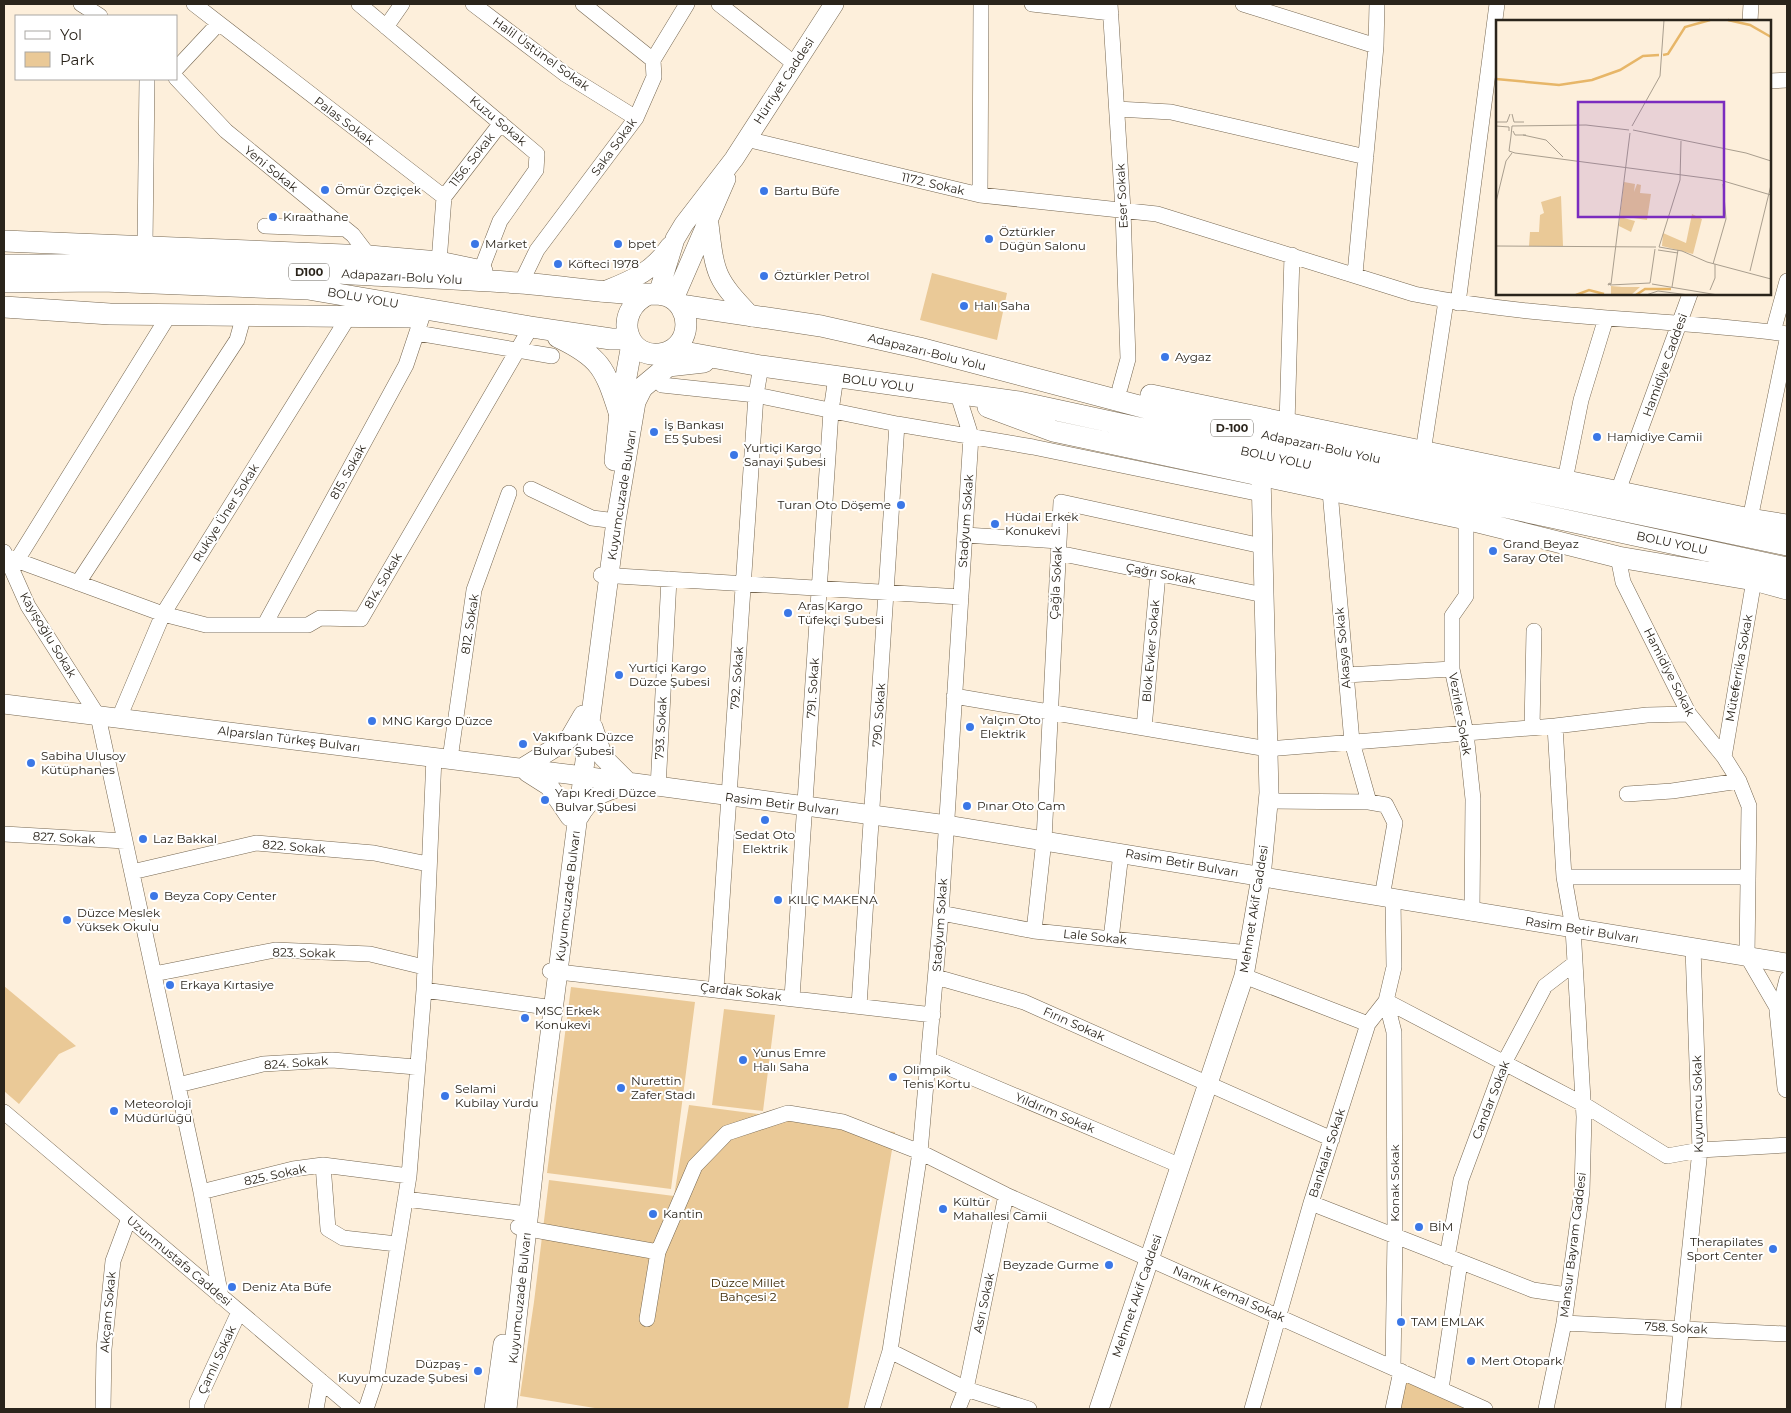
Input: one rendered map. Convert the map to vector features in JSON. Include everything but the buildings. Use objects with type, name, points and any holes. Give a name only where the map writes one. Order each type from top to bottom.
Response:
[{"type":"highway","points":[[4,241],[145,245],[370,256],[439,262],[481,270],[520,283]]},
{"type":"highway","name":"Adapazarı-Bolu Yolu","points":[[4,265],[194,265],[520,283],[665,298],[752,317],[821,326],[919,348],[1192,420],[1744,527],[1787,545]]},
{"type":"highway","name":"BOLU YOLU","points":[[4,282],[103,281],[308,289],[536,328],[631,342]]},
{"type":"highway","points":[[620,412],[631,342],[626,322],[628,313],[633,304],[665,298],[685,314],[686,329],[680,343],[664,352],[653,385]]},
{"type":"highway","points":[[4,307],[110,314],[349,316],[420,325],[473,317]]},
{"type":"highway","points":[[536,328],[584,350],[602,367],[620,412]]},
{"type":"highway","name":"D100","points":[[631,342],[646,352],[664,352]]},
{"type":"highway","points":[[919,348],[1618,491],[1787,538]]},
{"type":"highway","name":"BOLU YOLU","points":[[664,352],[958,395],[1019,402],[1787,568]]},
{"type":"highway","points":[[653,385],[668,366],[721,360]]},
{"type":"highway","points":[[958,395],[1053,431],[1261,485],[1330,491],[1466,519],[1618,557],[1754,580],[1787,589]]},
{"type":"highway","points":[[1744,527],[1787,525]]},
{"type":"highway","points":[[1747,560],[1787,573]]},
{"type":"main road","name":"Hürriyet Caddesi","points":[[665,298],[708,222],[734,160],[746,139],[834,4]]},
{"type":"main road","name":"Hürriyet Caddesi","points":[[665,298],[675,239],[684,224],[734,160]]},
{"type":"main road","points":[[708,222],[713,265],[723,287],[752,317]]},
{"type":"main road","points":[[602,292],[643,275],[662,257],[684,224]]},
{"type":"main road","name":"Kuyumcuzade Bulvarı","points":[[612,521],[636,402],[653,385]]},
{"type":"main road","name":"Kuyumcuzade Bulvarı","points":[[494,1409],[521,1223],[580,776],[612,521],[620,412]]},
{"type":"main road","name":"Mehmet Akif Caddesi","points":[[1099,1409],[1244,976],[1249,953],[1261,877],[1268,801],[1261,485]]},
{"type":"main road","name":"Alparslan Türkeş Bulvarı","points":[[4,704],[580,776]]},
{"type":"main road","points":[[587,719],[602,757],[629,783],[600,794],[586,804],[574,819],[549,786],[522,768],[570,739],[587,719]]},
{"type":"main road","name":"Rasim Betir Bulvarı","points":[[580,776],[658,788],[947,825],[1044,840],[1472,913],[1787,963]]},
{"type":"main road","points":[[1779,1011],[1787,1088]]},
{"type":"main road","name":"Kuyumcuzade Bulvarı","points":[[507,1409],[521,1223]]},
{"type":"street","points":[[81,4],[98,15]]},
{"type":"street","name":"Palas Sokak","points":[[194,4],[444,197]]},
{"type":"street","name":"Kuzu Sokak","points":[[359,4],[537,154],[536,170],[500,221],[481,270]]},
{"type":"street","points":[[386,27],[402,4]]},
{"type":"street","name":"Halil Üstünel Sokak","points":[[473,4],[566,74],[636,118]]},
{"type":"street","points":[[583,4],[653,60]]},
{"type":"street","name":"Saka Sokak","points":[[520,283],[537,250],[636,118],[654,77],[653,60],[687,4]]},
{"type":"street","points":[[719,4],[795,64]]},
{"type":"street","points":[[980,195],[981,4]]},
{"type":"street","points":[[1032,4],[1110,8]]},
{"type":"street","points":[[1243,4],[1376,46]]},
{"type":"street","points":[[1355,274],[1376,46],[1377,4]]},
{"type":"street","points":[[1423,452],[1452,302],[1497,4]]},
{"type":"street","points":[[1750,20],[1751,4]]},
{"type":"street","name":"Eser Sokak","points":[[1110,8],[1124,210],[1128,358],[1120,388]]},
{"type":"street","points":[[178,67],[218,24]]},
{"type":"street","points":[[145,245],[146,80]]},
{"type":"street","name":"Yeni Sokak","points":[[178,80],[226,131],[345,229],[370,256]]},
{"type":"street","points":[[1771,81],[1787,80]]},
{"type":"street","points":[[1117,108],[1171,112],[1366,157]]},
{"type":"street","name":"1156. Sokak","points":[[444,197],[501,124]]},
{"type":"street","name":"1172. Sokak","points":[[746,139],[980,195],[1157,214],[1292,254],[1414,294],[1452,302],[1780,333]]},
{"type":"street","points":[[439,262],[444,197]]},
{"type":"street","points":[[265,226],[345,229]]},
{"type":"street","points":[[1287,424],[1292,254]]},
{"type":"street","points":[[1780,333],[1787,281]]},
{"type":"street","name":"Hamidiye Caddesi","points":[[1618,491],[1681,324],[1690,295]]},
{"type":"street","points":[[8,556],[169,315]]},
{"type":"street","points":[[78,583],[237,340],[244,315]]},
{"type":"street","name":"Rukiye Üner Sokak","points":[[119,718],[163,614],[349,316]]},
{"type":"street","points":[[1565,480],[1581,400],[1606,318]]},
{"type":"street","points":[[420,325],[518,350],[552,356]]},
{"type":"street","name":"815. Sokak","points":[[265,624],[406,366],[420,325]]},
{"type":"street","name":"814. Sokak","points":[[8,556],[163,614],[206,625],[265,624],[308,626],[320,618],[361,619],[518,350],[536,328]]},
{"type":"street","points":[[1744,527],[1787,340]]},
{"type":"street","name":"792. Sokak","points":[[716,989],[756,395],[761,366]]},
{"type":"street","name":"791. Sokak","points":[[792,998],[831,411],[836,377]]},
{"type":"street","points":[[653,385],[756,395],[897,424],[1261,485]]},
{"type":"street","points":[[958,395],[971,436]]},
{"type":"street","name":"790. Sokak","points":[[859,1006],[873,816],[897,424]]},
{"type":"street","name":"Stadyum Sokak","points":[[872,1409],[890,1351],[920,1152],[941,913],[971,436]]},
{"type":"street","points":[[531,489],[592,518],[612,521]]},
{"type":"street","name":"Akasya Sokak","points":[[1330,491],[1352,742],[1369,802]]},
{"type":"street","name":"812. Sokak","points":[[366,1409],[377,1376],[409,1176],[416,1068],[424,990],[428,864],[442,758],[474,590],[509,493]]},
{"type":"street","name":"Çağla Sokak","points":[[1034,931],[1044,840],[1061,502],[1262,546]]},
{"type":"street","name":"Vezirler Sokak","points":[[1466,519],[1466,596],[1452,616],[1452,669],[1466,734],[1473,799],[1472,913]]},
{"type":"street","name":"Çağrı Sokak","points":[[965,535],[1058,547],[1158,574],[1264,595]]},
{"type":"street","name":"Kayışoğlu Sokak","points":[[8,556],[28,606],[98,716]]},
{"type":"street","name":"Hamidiye Sokak","points":[[1618,557],[1623,582],[1689,714],[1724,756],[1739,780],[1749,806],[1747,956]]},
{"type":"street","name":"Blok Evker Sokak","points":[[1144,728],[1158,574]]},
{"type":"street","points":[[605,575],[961,597]]},
{"type":"street","name":"793. Sokak","points":[[658,788],[668,579]]},
{"type":"street","name":"Müteferrika Sokak","points":[[1724,756],[1754,580]]},
{"type":"street","points":[[1532,728],[1534,632]]},
{"type":"street","points":[[1346,675],[1452,669]]},
{"type":"street","points":[[954,696],[1268,749],[1689,714]]},
{"type":"street","points":[[98,716],[201,1192],[221,1297]]},
{"type":"street","name":"Mansur Bayram Caddesi","points":[[1546,1409],[1564,1323],[1582,1191],[1583,1104],[1573,928],[1564,877],[1555,726]]},
{"type":"street","points":[[1627,794],[1672,791],[1739,780]]},
{"type":"street","points":[[1268,801],[1369,802]]},
{"type":"street","name":"Bankalar Sokak","points":[[1252,1409],[1277,1315],[1368,1024],[1386,1001],[1394,967],[1387,898],[1395,822],[1386,805],[1369,802]]},
{"type":"street","name":"827. Sokak","points":[[4,834],[125,841]]},
{"type":"street","name":"822. Sokak","points":[[132,872],[256,844],[374,853],[428,864]]},
{"type":"street","points":[[1111,939],[1121,853]]},
{"type":"street","points":[[1564,877],[1747,877]]},
{"type":"street","name":"Lale Sokak","points":[[941,913],[1034,931],[1249,953]]},
{"type":"street","name":"Kuyumcu Sokak","points":[[1673,1409],[1700,1150],[1693,948]]},
{"type":"street","name":"823. Sokak","points":[[154,974],[275,950],[370,954],[424,967]]},
{"type":"street","points":[[1747,956],[1779,1011]]},
{"type":"street","name":"Candar Sokak","points":[[1441,1389],[1461,1180],[1505,1062],[1545,986],[1575,963]]},
{"type":"street","name":"Çardak Sokak","points":[[554,972],[933,1015]]},
{"type":"street","points":[[1244,976],[1368,1024]]},
{"type":"street","name":"Fırın Sokak","points":[[936,977],[1024,1002],[1332,1138]]},
{"type":"street","points":[[1779,1011],[1787,979]]},
{"type":"street","points":[[424,990],[550,1007]]},
{"type":"street","points":[[1386,1001],[1583,1104],[1666,1156],[1700,1150],[1787,1145]]},
{"type":"street","name":"Konak Sokak","points":[[1386,1001],[1394,1032],[1397,1369],[1393,1409]]},
{"type":"street","name":"Yıldırım Sokak","points":[[928,1059],[1181,1166]]},
{"type":"street","name":"824. Sokak","points":[[178,1085],[263,1064],[332,1060],[416,1068]]},
{"type":"street","name":"Uzunmustafa Caddesi","points":[[4,1112],[354,1409]]},
{"type":"street","name":"Namık Kemal Sokak","points":[[647,1319],[658,1252],[695,1166],[727,1133],[788,1113],[843,1122],[920,1152],[1006,1195],[1485,1409]]},
{"type":"street","points":[[323,1165],[328,1229],[343,1238],[397,1244]]},
{"type":"street","name":"825. Sokak","points":[[201,1192],[293,1168],[323,1165],[409,1176]]},
{"type":"street","name":"Asrı Sokak","points":[[958,1409],[966,1389],[1006,1195]]},
{"type":"street","points":[[405,1199],[658,1252]]},
{"type":"street","points":[[1311,1203],[1533,1290],[1568,1295]]},
{"type":"street","name":"Akçam Sokak","points":[[102,1409],[104,1349],[113,1261],[129,1218]]},
{"type":"street","name":"Çamlı Sokak","points":[[197,1409],[197,1403],[239,1312]]},
{"type":"street","name":"758. Sokak","points":[[1564,1323],[1787,1334]]},
{"type":"street","points":[[890,1351],[966,1389],[1029,1409]]},
{"type":"street","points":[[316,1409],[320,1380]]},
{"type":"green space","name":"Halı Saha","points":[[932,273],[1007,293],[997,340],[920,320]]},
{"type":"green space","points":[[4,986],[76,1046],[59,1054],[19,1104],[4,1091]]},
{"type":"green space","name":"Nurettin Zafer Stadı","points":[[571,987],[695,1002],[671,1189],[547,1173]]},
{"type":"green space","name":"Yunus Emre Halı Saha","points":[[724,1009],[775,1015],[763,1111],[712,1105]]},
{"type":"green space","name":"Düzce Millet Bahçesi 2","points":[[689,1105],[895,1132],[848,1409],[601,1409],[520,1396],[549,1180],[674,1196]]},
{"type":"green space","points":[[1406,1381],[1466,1409],[1400,1409]]},
{"type":"place","name":"Ömür Özçiçek","points":[[325,190]]},
{"type":"place","name":"Bartu Büfe","points":[[764,191]]},
{"type":"place","name":"Kıraathane","points":[[273,217]]},
{"type":"place","name":"Öztürkler Düğün Salonu","points":[[989,239]]},
{"type":"place","name":"Market","points":[[475,244]]},
{"type":"place","name":"bpet","points":[[618,244]]},
{"type":"place","name":"Köfteci 1978","points":[[558,264]]},
{"type":"place","name":"Öztürkler Petrol","points":[[764,276]]},
{"type":"place","name":"Halı Saha","points":[[964,306]]},
{"type":"place","name":"Aygaz","points":[[1165,357]]},
{"type":"place","name":"İş Bankası E5 Şubesi","points":[[654,432]]},
{"type":"place","name":"Hamidiye Camii","points":[[1597,437]]},
{"type":"place","name":"Yurtiçi Kargo Sanayi Şubesi","points":[[734,455]]},
{"type":"place","name":"Turan Oto Döşeme","points":[[901,505]]},
{"type":"place","name":"Hüdai Erkek Konukevi","points":[[995,524]]},
{"type":"place","name":"Grand Beyaz Saray Otel","points":[[1493,551]]},
{"type":"place","name":"Aras Kargo Tüfekçi Şubesi","points":[[788,613]]},
{"type":"place","name":"Yurtiçi Kargo Düzce Şubesi","points":[[619,675]]},
{"type":"place","name":"MNG Kargo Düzce","points":[[372,721]]},
{"type":"place","name":"Yalçın Oto Elektrik","points":[[970,727]]},
{"type":"place","name":"Vakıfbank Düzce Bulvar Şubesi","points":[[523,744]]},
{"type":"place","name":"Sabiha Ulusoy Kütüphanes","points":[[31,763]]},
{"type":"place","name":"Yapı Kredi Düzce Bulvar Şubesi","points":[[545,800]]},
{"type":"place","name":"Pınar Oto Cam","points":[[967,806]]},
{"type":"place","name":"Sedat Oto Elektrik","points":[[765,820]]},
{"type":"place","name":"Laz Bakkal","points":[[143,839]]},
{"type":"place","name":"Beyza Copy Center","points":[[154,896]]},
{"type":"place","name":"KILIÇ MAKENA","points":[[778,900]]},
{"type":"place","name":"Düzce Meslek Yüksek Okulu","points":[[67,920]]},
{"type":"place","name":"Erkaya Kırtasiye","points":[[170,985]]},
{"type":"place","name":"MSC Erkek Konukevi","points":[[525,1018]]},
{"type":"place","name":"Yunus Emre Halı Saha","points":[[743,1060]]},
{"type":"place","name":"Olimpik Tenis Kortu","points":[[893,1077]]},
{"type":"place","name":"Nurettin Zafer Stadı","points":[[621,1088]]},
{"type":"place","name":"Selami Kubilay Yurdu","points":[[445,1096]]},
{"type":"place","name":"Meteoroloji Müdürlüğü","points":[[114,1111]]},
{"type":"place","name":"Kültür Mahallesi Camii","points":[[943,1209]]},
{"type":"place","name":"Kantin","points":[[653,1214]]},
{"type":"place","name":"BİM","points":[[1419,1227]]},
{"type":"place","name":"Therapilates Sport Center","points":[[1773,1249]]},
{"type":"place","name":"Beyzade Gurme","points":[[1109,1265]]},
{"type":"place","name":"Deniz Ata Büfe","points":[[232,1287]]},
{"type":"place","name":"TAM EMLAK","points":[[1401,1322]]},
{"type":"place","name":"Mert Otopark","points":[[1471,1361]]},
{"type":"place","name":"Düzpaş - Kuyumcuzade Şubesi","points":[[478,1371]]}]
